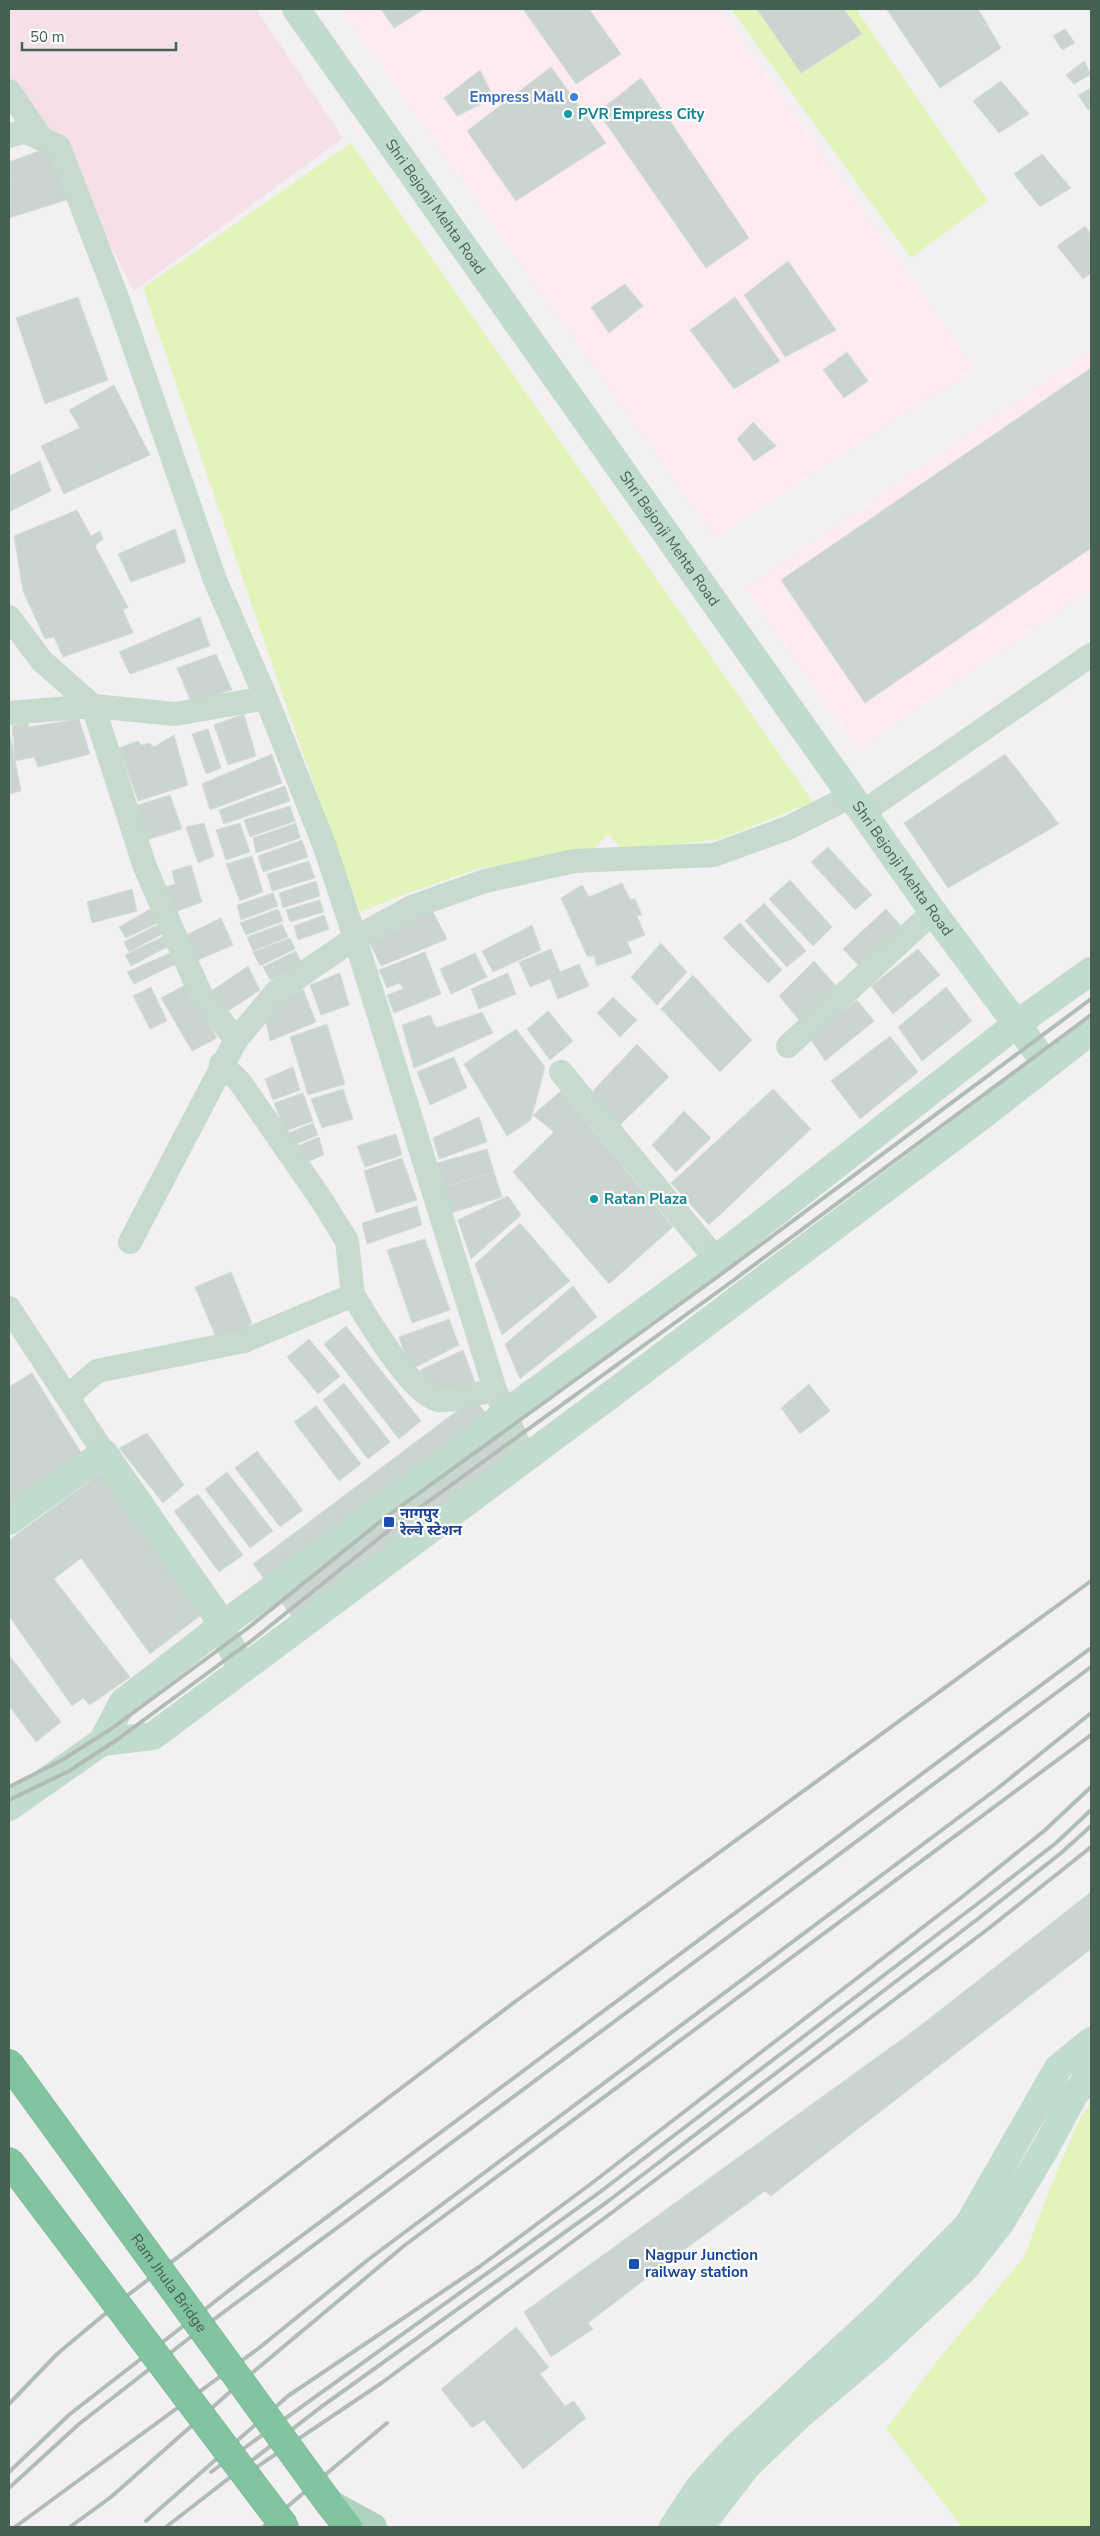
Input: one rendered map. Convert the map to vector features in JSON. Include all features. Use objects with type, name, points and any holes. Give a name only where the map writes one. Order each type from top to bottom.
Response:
[{"type":"highway","name":"Ram Jhula Bridge","points":[[9,2063],[348,2527]]},
{"type":"highway","points":[[9,2161],[285,2527]]},
{"type":"main road","name":"Shri Bejonji Mehta Road","points":[[296,9],[933,912],[1018,1023],[1047,1065]]},
{"type":"main road","points":[[9,1807],[102,1742],[123,1702],[220,1627],[456,1454],[499,1402],[716,1259],[1018,1023],[1091,971]]},
{"type":"main road","points":[[102,1742],[153,1736],[525,1459],[1091,1030]]},
{"type":"main road","points":[[9,1521],[104,1453],[215,1613],[220,1627],[243,1668]]},
{"type":"main road","points":[[673,2527],[700,2486],[736,2447],[884,2310],[968,2225],[1058,2068],[1091,2041]]},
{"type":"main road","points":[[700,2527],[754,2460],[800,2415],[879,2348],[965,2268],[1001,2222],[1045,2150],[1074,2095],[1091,2074]]},
{"type":"main road","points":[[329,2503],[373,2527]]},
{"type":"street","points":[[9,91],[42,139]]},
{"type":"street","points":[[9,136],[24,131],[59,147],[119,303],[215,580],[266,698],[325,847],[499,1402],[525,1459]]},
{"type":"street","points":[[9,617],[42,661],[93,706],[145,867],[200,993],[236,1040]]},
{"type":"street","points":[[130,1242],[221,1064],[236,1040],[276,992],[355,938],[412,907],[485,882],[574,861],[714,855],[857,804],[1091,655]]},
{"type":"street","points":[[9,713],[93,706],[175,714],[266,698]]},
{"type":"street","points":[[788,1046],[933,912]]},
{"type":"street","points":[[221,1064],[240,1082],[321,1199],[347,1241],[353,1295],[379,1338],[414,1384],[427,1395],[439,1400],[499,1402]]},
{"type":"street","points":[[561,1072],[716,1259]]},
{"type":"street","points":[[67,1397],[96,1371],[244,1341],[353,1295]]},
{"type":"street","points":[[9,1308],[104,1453]]},
{"type":"shaded area","points":[[341,9],[720,9],[975,368],[715,537]]},
{"type":"shaded area","points":[[1091,350],[1091,588],[858,749],[746,589]]},
{"type":"green space","points":[[731,9],[856,9],[988,201],[911,258]]},
{"type":"green space","points":[[351,143],[813,802],[720,839],[624,851],[608,834],[595,848],[477,869],[360,912],[297,737],[143,288]]},
{"type":"green space","points":[[1091,2103],[1091,2527],[962,2527],[886,2429],[936,2362],[1024,2257],[1052,2183],[1079,2120]]},
{"type":"sand","points":[[15,9],[256,9],[343,138],[134,291],[49,129],[9,81],[9,13]]},
{"type":"building","points":[[381,9],[424,9],[394,28]]},
{"type":"building","points":[[523,9],[589,9],[621,54],[576,84]]},
{"type":"building","points":[[757,9],[844,9],[862,34],[801,73]]},
{"type":"building","points":[[978,9],[1001,48],[940,88],[887,10]]},
{"type":"building","points":[[1065,29],[1075,43],[1062,50],[1053,36]]},
{"type":"building","points":[[1084,61],[1091,74],[1074,84],[1066,75]]},
{"type":"building","points":[[551,67],[606,143],[516,201],[467,131]]},
{"type":"building","points":[[480,70],[494,98],[457,116],[444,98]]},
{"type":"building","points":[[641,78],[749,238],[706,268],[598,112]]},
{"type":"building","points":[[1001,81],[1029,114],[999,133],[973,101]]},
{"type":"building","points":[[1091,88],[1091,108],[1088,110],[1078,95]]},
{"type":"building","points":[[50,147],[69,199],[9,218],[9,181],[11,180],[9,162]]},
{"type":"building","points":[[1042,154],[1071,188],[1040,207],[1014,174]]},
{"type":"building","points":[[1085,226],[1091,234],[1091,273],[1083,279],[1057,246]]},
{"type":"building","points":[[788,261],[836,330],[785,357],[744,295]]},
{"type":"building","points":[[625,284],[643,306],[609,333],[591,307]]},
{"type":"building","points":[[78,297],[108,380],[45,404],[16,318]]},
{"type":"building","points":[[735,297],[780,361],[734,389],[690,330]]},
{"type":"building","points":[[847,352],[868,381],[844,398],[823,370]]},
{"type":"building","points":[[1091,368],[1091,548],[865,703],[781,580]]},
{"type":"building","points":[[114,385],[150,455],[64,494],[41,446],[80,428],[69,410]]},
{"type":"building","points":[[753,422],[776,446],[754,461],[737,439]]},
{"type":"building","points":[[40,461],[51,491],[9,512],[9,476]]},
{"type":"building","points":[[77,510],[91,536],[100,531],[103,539],[95,546],[128,607],[123,610],[133,633],[63,657],[54,637],[45,639],[23,591],[14,536]]},
{"type":"building","points":[[175,529],[186,562],[131,582],[118,554]]},
{"type":"building","points":[[200,617],[210,646],[130,674],[119,652]]},
{"type":"building","points":[[216,654],[232,690],[191,702],[177,668]]},
{"type":"building","points":[[244,714],[256,756],[228,765],[214,725]]},
{"type":"building","points":[[79,719],[90,754],[38,767],[34,757],[15,761],[12,726],[28,723],[29,727]]},
{"type":"building","points":[[9,729],[21,791],[9,794]]},
{"type":"building","points":[[208,729],[221,768],[206,774],[192,734]]},
{"type":"building","points":[[174,735],[188,785],[138,801],[119,748],[138,741],[141,745],[149,743],[154,747]]},
{"type":"building","points":[[272,754],[282,783],[210,810],[202,784]]},
{"type":"building","points":[[1005,754],[1059,824],[948,888],[904,823]]},
{"type":"building","points":[[285,786],[290,801],[224,824],[219,810]]},
{"type":"building","points":[[170,795],[182,829],[147,840],[135,806]]},
{"type":"building","points":[[290,806],[295,821],[250,837],[244,820]]},
{"type":"building","points":[[204,823],[214,856],[198,863],[186,827]]},
{"type":"building","points":[[240,823],[250,852],[226,860],[216,830]]},
{"type":"building","points":[[296,823],[300,838],[256,853],[253,838]]},
{"type":"building","points":[[302,840],[308,857],[263,872],[258,856]]},
{"type":"building","points":[[828,847],[872,895],[855,910],[811,862]]},
{"type":"building","points":[[252,856],[263,892],[240,901],[226,864]]},
{"type":"building","points":[[309,861],[315,878],[272,891],[267,874]]},
{"type":"building","points":[[191,865],[202,902],[172,913],[162,888],[175,884],[172,871]]},
{"type":"building","points":[[790,880],[832,927],[813,946],[769,899]]},
{"type":"building","points":[[316,881],[320,896],[283,908],[279,893]]},
{"type":"building","points":[[622,883],[630,899],[635,899],[642,915],[637,916],[645,935],[627,942],[632,953],[597,966],[594,956],[587,956],[561,898],[582,885],[589,897]]},
{"type":"building","points":[[132,889],[137,911],[92,923],[87,902]]},
{"type":"building","points":[[273,893],[278,906],[241,920],[237,905]]},
{"type":"building","points":[[320,900],[324,912],[290,922],[286,910]]},
{"type":"building","points":[[764,903],[806,951],[787,967],[745,921]]},
{"type":"building","points":[[150,909],[159,922],[126,938],[119,927]]},
{"type":"building","points":[[278,909],[283,921],[246,935],[240,923]]},
{"type":"building","points":[[886,909],[903,928],[860,967],[843,949]]},
{"type":"building","points":[[432,910],[447,939],[381,966],[370,943]]},
{"type":"building","points":[[324,915],[329,929],[298,940],[294,926]]},
{"type":"building","points":[[221,918],[233,945],[198,960],[186,935]]},
{"type":"building","points":[[740,923],[782,970],[768,983],[723,938]]},
{"type":"building","points":[[282,924],[288,937],[253,951],[247,937]]},
{"type":"building","points":[[157,925],[162,934],[129,952],[124,942]]},
{"type":"building","points":[[532,925],[541,950],[493,972],[482,951]]},
{"type":"building","points":[[164,936],[169,946],[131,966],[125,955]]},
{"type":"building","points":[[290,938],[295,949],[260,966],[253,952]]},
{"type":"building","points":[[661,943],[687,972],[657,1005],[631,977]]},
{"type":"building","points":[[551,949],[560,972],[579,964],[589,986],[558,999],[550,979],[530,987],[519,962]]},
{"type":"building","points":[[918,949],[940,975],[893,1014],[871,986]]},
{"type":"building","points":[[296,951],[302,965],[270,980],[263,967]]},
{"type":"building","points":[[172,952],[178,963],[134,984],[127,972]]},
{"type":"building","points":[[425,952],[441,994],[394,1013],[387,995],[403,989],[400,983],[387,988],[379,970]]},
{"type":"building","points":[[475,953],[487,977],[451,994],[440,969]]},
{"type":"building","points":[[814,961],[836,986],[800,1021],[779,996]]},
{"type":"building","points":[[248,966],[260,990],[225,1013],[210,992]]},
{"type":"building","points":[[340,973],[349,1005],[321,1015],[310,985]]},
{"type":"building","points":[[508,973],[516,994],[479,1009],[471,989]]},
{"type":"building","points":[[693,975],[752,1040],[720,1072],[661,1009]]},
{"type":"building","points":[[187,984],[217,1038],[192,1051],[161,998]]},
{"type":"building","points":[[151,987],[167,1021],[150,1029],[133,996]]},
{"type":"building","points":[[946,987],[972,1021],[922,1061],[898,1027]]},
{"type":"building","points":[[303,989],[316,1022],[270,1041],[264,1013]]},
{"type":"building","points":[[613,997],[637,1020],[620,1037],[597,1013]]},
{"type":"building","points":[[857,1000],[874,1021],[825,1061],[810,1038]]},
{"type":"building","points":[[548,1011],[573,1041],[550,1060],[527,1029]]},
{"type":"building","points":[[482,1012],[493,1033],[414,1068],[402,1025],[430,1015],[436,1028]]},
{"type":"building","points":[[327,1024],[345,1084],[308,1095],[290,1037]]},
{"type":"building","points":[[516,1029],[545,1067],[531,1120],[507,1136],[464,1064]]},
{"type":"building","points":[[890,1036],[918,1072],[860,1119],[831,1081]]},
{"type":"building","points":[[637,1044],[669,1077],[619,1126],[589,1095]]},
{"type":"building","points":[[454,1057],[467,1088],[430,1105],[417,1072]]},
{"type":"building","points":[[293,1067],[300,1090],[273,1100],[265,1079]]},
{"type":"building","points":[[343,1089],[353,1119],[322,1128],[311,1099]]},
{"type":"building","points":[[773,1089],[811,1129],[709,1225],[671,1183]]},
{"type":"building","name":"Ratan Plaza","points":[[561,1091],[673,1227],[609,1284],[513,1172],[554,1132],[533,1115]]},
{"type":"building","points":[[303,1093],[313,1121],[285,1131],[274,1103]]},
{"type":"building","points":[[684,1111],[711,1138],[676,1172],[652,1145]]},
{"type":"building","points":[[479,1117],[487,1142],[439,1159],[433,1138]]},
{"type":"building","points":[[313,1123],[318,1135],[294,1145],[289,1133]]},
{"type":"building","points":[[396,1134],[402,1155],[365,1167],[357,1146]]},
{"type":"building","points":[[319,1137],[324,1155],[301,1164],[295,1147]]},
{"type":"building","points":[[487,1149],[494,1172],[444,1187],[437,1163]]},
{"type":"building","points":[[402,1158],[417,1200],[376,1213],[364,1171]]},
{"type":"building","points":[[494,1172],[502,1197],[451,1213],[444,1187]]},
{"type":"building","points":[[508,1196],[521,1215],[471,1259],[458,1220]]},
{"type":"building","points":[[417,1206],[422,1225],[367,1244],[362,1223]]},
{"type":"building","points":[[520,1223],[570,1281],[502,1335],[475,1264]]},
{"type":"building","points":[[425,1239],[450,1310],[412,1323],[387,1250]]},
{"type":"building","points":[[231,1272],[252,1323],[245,1329],[216,1337],[195,1287]]},
{"type":"building","points":[[573,1286],[597,1317],[520,1379],[505,1344]]},
{"type":"building","points":[[449,1319],[459,1345],[410,1370],[399,1337]]},
{"type":"building","points":[[346,1326],[421,1421],[399,1439],[324,1344]]},
{"type":"building","points":[[309,1339],[340,1376],[318,1394],[287,1357]]},
{"type":"building","points":[[463,1350],[475,1382],[433,1395],[420,1370]]},
{"type":"building","points":[[32,1373],[82,1454],[9,1504],[9,1387]]},
{"type":"building","points":[[344,1383],[390,1442],[368,1459],[323,1400]]},
{"type":"building","points":[[809,1384],[830,1411],[800,1434],[781,1408]]},
{"type":"building","points":[[474,1398],[524,1464],[302,1630],[253,1564]]},
{"type":"building","points":[[316,1406],[361,1464],[339,1481],[294,1422]]},
{"type":"building","points":[[147,1433],[184,1485],[163,1503],[119,1448]]},
{"type":"building","points":[[257,1451],[303,1510],[280,1527],[235,1468]]},
{"type":"building","points":[[102,1472],[201,1615],[150,1654],[81,1558],[54,1579],[130,1677],[90,1705],[83,1698],[72,1706],[9,1616],[9,1540]]},
{"type":"building","points":[[227,1472],[273,1531],[250,1548],[205,1489]]},
{"type":"building","points":[[198,1494],[243,1555],[219,1572],[174,1511]]},
{"type":"building","points":[[9,1655],[61,1722],[36,1742],[9,1706]]},
{"type":"building","points":[[1091,1892],[1091,1949],[771,2196],[765,2191],[673,2258],[588,2323],[593,2329],[551,2357],[524,2312],[916,2029]]},
{"type":"building","points":[[516,2327],[549,2367],[540,2374],[565,2406],[574,2401],[586,2418],[523,2469],[484,2420],[472,2428],[441,2389]]},
{"type":"railway","points":[[9,1787],[62,1760],[111,1729],[248,1628],[386,1517],[716,1278],[1091,999]]},
{"type":"railway","points":[[9,1800],[69,1771],[118,1739],[255,1638],[393,1527],[723,1288],[1091,1015]]},
{"type":"railway","points":[[9,2404],[57,2354],[124,2298],[520,1998],[1091,1581]]},
{"type":"railway","points":[[9,2472],[70,2414],[249,2275],[1091,1648]]},
{"type":"railway","points":[[9,2488],[79,2424],[201,2329],[1091,1667]]},
{"type":"railway","points":[[15,2527],[259,2348],[369,2259],[998,1788],[1091,1713]]},
{"type":"railway","points":[[70,2527],[111,2497],[239,2384],[405,2245],[1091,1735]]},
{"type":"railway","points":[[146,2521],[288,2396],[479,2267],[592,2183],[962,1897],[1044,1831],[1091,1787]]},
{"type":"railway","points":[[211,2472],[600,2192],[1056,1843],[1091,1810]]},
{"type":"railway","points":[[166,2527],[321,2407],[607,2202],[979,1918],[1061,1853],[1091,1826]]},
{"type":"railway","points":[[242,2477],[383,2382],[614,2211],[988,1929],[1091,1847]]},
{"type":"railway","points":[[263,2527],[387,2423]]},
{"type":"place","name":"Empress Mall","points":[[574,97]]},
{"type":"place","name":"PVR Empress City","points":[[568,114]]},
{"type":"place","name":"Ratan Plaza","points":[[594,1199]]},
{"type":"place","name":"नागपुर रेल्वे स्टेशन","points":[[389,1522]]},
{"type":"place","name":"Nagpur Junction railway station","points":[[634,2264]]}]
